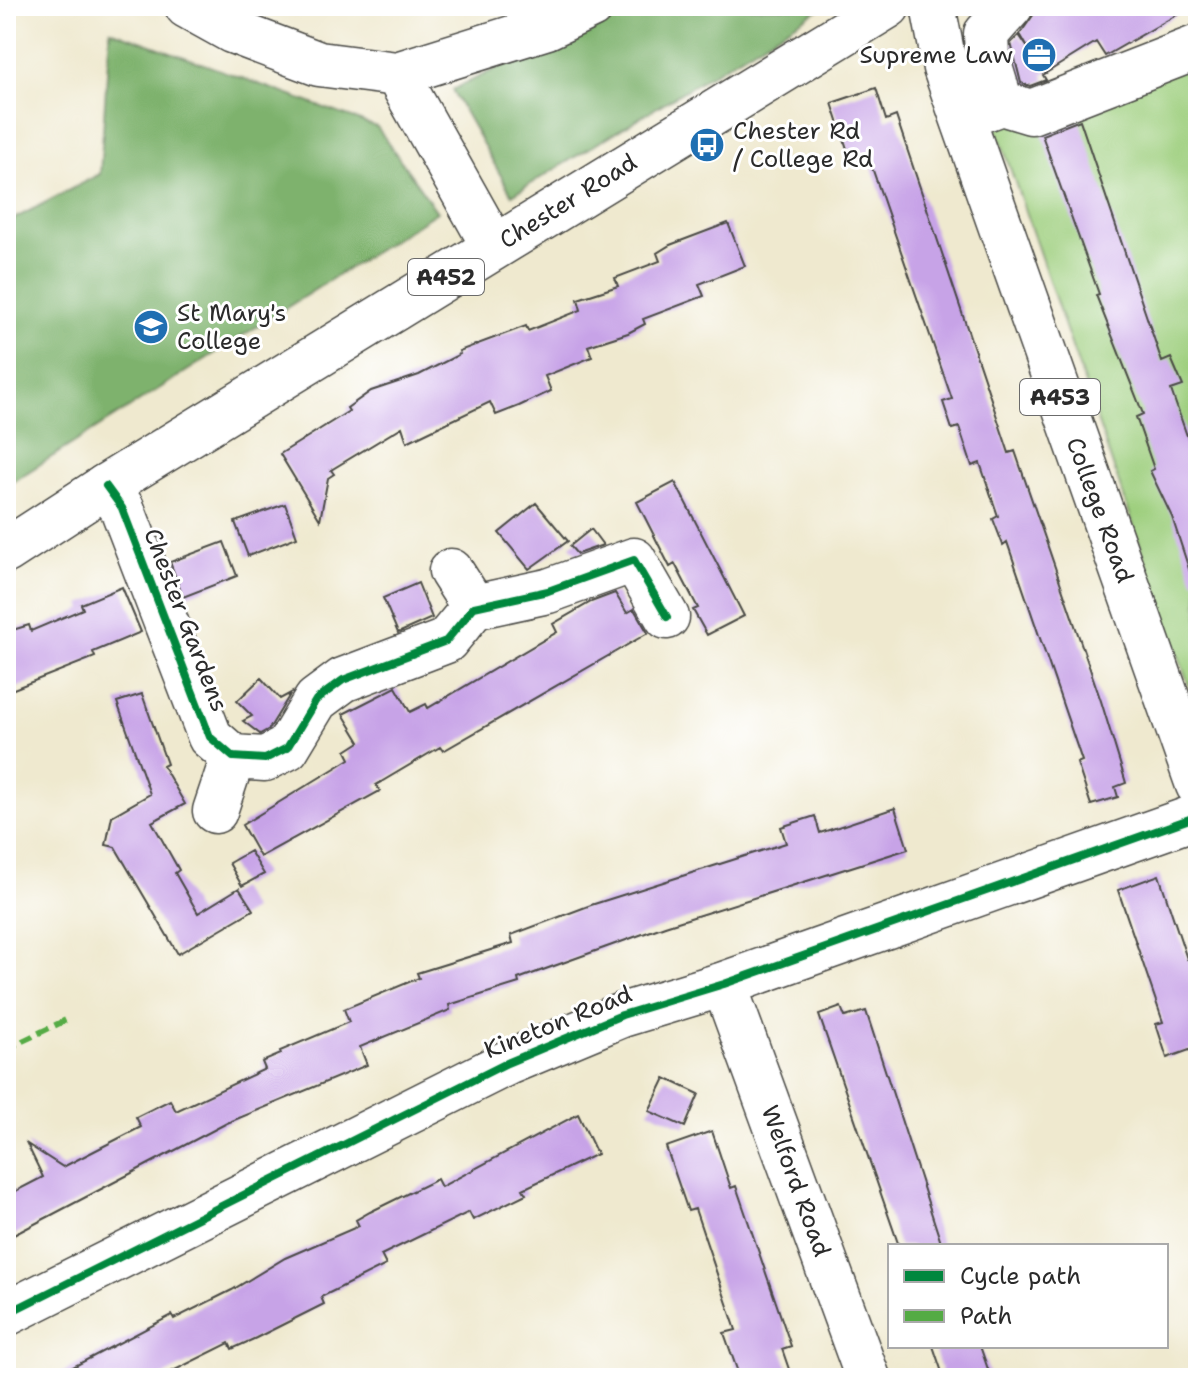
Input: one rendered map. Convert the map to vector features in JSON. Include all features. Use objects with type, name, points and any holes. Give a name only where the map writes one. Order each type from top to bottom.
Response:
[{"type":"main road","points":[[187,6],[232,31],[319,64],[397,74],[547,27],[591,6]]},
{"type":"main road","name":"Chester Road","points":[[6,551],[106,486],[888,6]]},
{"type":"main road","name":"College Road","points":[[933,6],[945,68],[981,110],[1198,785]]},
{"type":"main road","points":[[1011,6],[986,34],[987,57],[981,110],[1031,112],[1198,47]]},
{"type":"main road","points":[[397,74],[494,247]]},
{"type":"main road","name":"Chester Gardens","points":[[106,486],[122,508],[187,687],[210,737],[233,757]]},
{"type":"main road","points":[[215,811],[233,757],[265,759],[287,748],[316,700],[343,680],[446,641],[462,589],[548,591],[634,560],[667,617]]},
{"type":"main road","name":"Kineton Road","points":[[6,1314],[507,1063],[622,1015],[724,984],[1198,816]]},
{"type":"main road","name":"Welford Road","points":[[724,984],[868,1378]]},
{"type":"green space","points":[[626,6],[821,8],[512,195],[452,90]]},
{"type":"green space","points":[[110,30],[377,127],[437,212],[6,486],[6,223],[100,174]]},
{"type":"green space","points":[[1198,51],[1198,712],[996,127]]},
{"type":"building","points":[[1047,6],[1192,6],[1105,56],[1096,42],[1043,75],[1046,80],[1030,86],[1021,83],[1011,43],[1019,35],[1028,48],[1020,34],[1034,14]]},
{"type":"building","points":[[876,88],[886,120],[896,116],[1009,453],[1015,451],[1101,701],[1126,783],[1115,787],[1118,797],[1091,805],[1077,763],[1082,761],[1007,542],[1003,545],[993,519],[998,516],[980,463],[972,466],[959,427],[952,429],[943,402],[952,399],[868,156],[851,161],[832,103]]},
{"type":"building","points":[[1080,120],[1162,362],[1171,358],[1183,386],[1171,390],[1192,450],[1198,447],[1198,580],[1193,581],[1172,517],[1150,471],[1154,469],[1136,417],[1143,414],[1096,295],[1099,294],[1042,135]]},
{"type":"building","points":[[728,223],[745,266],[699,284],[704,296],[643,319],[645,324],[628,333],[588,346],[592,357],[545,376],[551,391],[519,406],[496,415],[490,402],[407,442],[402,427],[331,470],[334,474],[328,478],[320,520],[280,454],[349,411],[347,408],[371,391],[419,375],[460,354],[459,351],[526,326],[528,331],[581,310],[578,299],[618,286],[615,278],[660,261],[657,253],[670,245]]},
{"type":"building","points":[[675,482],[744,616],[707,635],[693,610],[698,608],[675,564],[670,567],[637,502]]},
{"type":"building","points":[[536,503],[568,541],[529,569],[499,533]]},
{"type":"building","points":[[285,504],[297,537],[248,556],[235,522]]},
{"type":"building","points":[[591,529],[603,545],[577,554],[570,546]]},
{"type":"building","points":[[224,542],[237,576],[183,597],[170,562]]},
{"type":"building","points":[[418,583],[432,618],[398,633],[383,598]]},
{"type":"building","points":[[122,587],[141,632],[93,652],[95,657],[6,692],[6,632],[29,625],[31,631],[83,609],[81,604]]},
{"type":"building","points":[[615,593],[627,613],[634,609],[648,633],[443,751],[440,747],[376,785],[380,791],[260,857],[242,825],[350,759],[346,751],[360,742],[343,714],[396,687],[410,712],[426,704],[428,708],[557,632],[553,624],[591,602]]},
{"type":"building","points":[[261,678],[280,699],[291,693],[269,729],[260,734],[243,721],[252,716],[237,701]]},
{"type":"building","points":[[142,694],[167,764],[163,766],[185,804],[152,822],[179,870],[175,873],[198,913],[239,888],[253,910],[178,954],[115,847],[106,845],[112,816],[150,794],[117,702]]},
{"type":"building","points":[[895,808],[908,849],[665,926],[518,979],[519,983],[449,1005],[450,1010],[360,1047],[367,1065],[227,1123],[6,1239],[6,1196],[43,1177],[27,1144],[63,1167],[141,1127],[136,1117],[170,1100],[176,1111],[265,1069],[262,1062],[281,1054],[280,1051],[349,1022],[344,1009],[419,978],[417,973],[513,943],[511,935],[591,905],[786,843],[781,827],[815,816],[820,833]]},
{"type":"building","points":[[250,851],[264,874],[242,886],[229,863]]},
{"type":"building","points":[[1159,875],[1187,959],[1193,957],[1198,974],[1198,1047],[1167,1058],[1156,1024],[1163,1022],[1118,890]]},
{"type":"building","points":[[841,1007],[845,1017],[866,1011],[941,1244],[898,1244],[819,1015]]},
{"type":"building","points":[[665,1078],[699,1094],[685,1127],[649,1111]]},
{"type":"building","points":[[578,1114],[597,1154],[523,1189],[526,1194],[473,1220],[469,1212],[381,1255],[386,1265],[321,1297],[324,1304],[232,1349],[229,1343],[159,1378],[52,1378],[172,1315],[174,1319],[232,1290],[285,1258],[359,1226],[356,1220],[370,1212],[437,1179],[441,1187]]},
{"type":"building","points":[[712,1131],[731,1188],[736,1186],[791,1346],[782,1349],[792,1378],[740,1378],[724,1333],[736,1330],[695,1209],[688,1211],[666,1147]]},
{"type":"building","points":[[934,1348],[981,1348],[991,1378],[944,1378]]},
{"type":"marked path","points":[[6,1049],[68,1019]]},
{"type":"cycle path","points":[[106,486],[122,508],[210,737],[233,757],[265,759],[287,748],[316,700],[343,680],[446,641],[474,607],[548,591],[634,560],[667,617]]},
{"type":"cycle path","points":[[6,1314],[507,1063],[622,1015],[724,984],[1198,816]]},
{"type":"place","name":"Supreme Law","points":[[1039,55]]},
{"type":"place","name":"Chester Rd / College Rd","points":[[707,145]]},
{"type":"place","name":"St Mary's College","points":[[151,327]]}]
